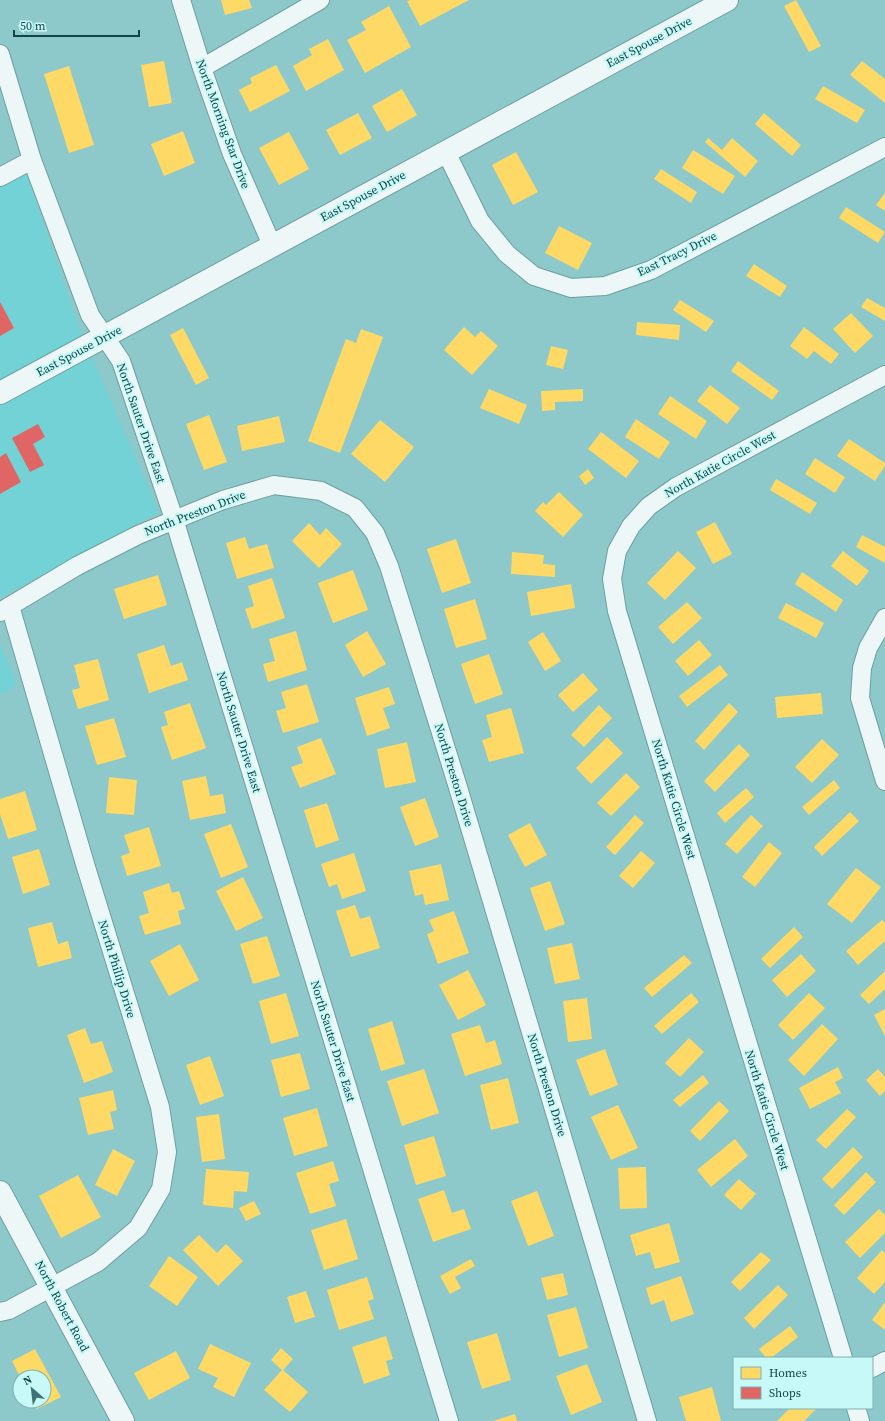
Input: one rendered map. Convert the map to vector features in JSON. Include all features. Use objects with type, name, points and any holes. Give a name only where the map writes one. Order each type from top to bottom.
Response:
[{"type":"street","name":"North Morning Star Drive","points":[[181,0],[202,68],[232,154],[272,245]]},
{"type":"street","points":[[202,68],[320,0]]},
{"type":"street","name":"East Spouse Drive","points":[[0,393],[727,0]]},
{"type":"street","name":"North Sauter Drive East","points":[[0,54],[32,160],[90,314],[121,361],[174,519],[449,1421]]},
{"type":"street","name":"East Tracy Drive","points":[[446,152],[480,221],[507,254],[534,276],[571,288],[605,286],[651,270],[885,146]]},
{"type":"street","points":[[0,177],[32,160]]},
{"type":"street","name":"North Katie Circle West","points":[[843,1357],[617,611],[612,579],[617,551],[631,526],[649,506],[676,487],[885,375]]},
{"type":"street","name":"North Preston Drive","points":[[5,609],[76,566],[138,535],[223,500],[274,485],[321,491],[354,508],[375,533],[389,566],[457,784],[647,1421]]},
{"type":"street","name":"North Phillip Drive","points":[[0,1312],[9,1310],[98,1262],[138,1228],[161,1189],[167,1152],[160,1107],[5,609]]},
{"type":"street","points":[[885,618],[868,648],[862,668],[860,698],[885,781]]},
{"type":"street","name":"North Robert Road","points":[[0,1192],[123,1421]]},
{"type":"street","points":[[873,1367],[885,1361]]},
{"type":"street","points":[[856,1409],[860,1421]]},
{"type":"shaded area","points":[[26,173],[80,330],[159,512],[0,597],[0,187]]},
{"type":"shaded area","points":[[0,644],[17,685],[0,695]]},
{"type":"building: Homes","points":[[221,0],[249,0],[252,8],[225,15]]},
{"type":"building: Homes","points":[[469,0],[420,26],[407,1]]},
{"type":"building: Homes","points":[[796,0],[821,46],[809,52],[784,6]]},
{"type":"building: Homes","points":[[389,6],[411,47],[365,73],[347,40],[366,30],[361,22]]},
{"type":"building: Homes","points":[[328,39],[344,70],[306,91],[293,66],[312,55],[309,49]]},
{"type":"building: Homes","points":[[164,61],[172,103],[149,107],[141,65]]},
{"type":"building: Homes","points":[[862,61],[885,79],[885,103],[850,75]]},
{"type":"building: Homes","points":[[276,65],[290,91],[250,112],[239,90],[252,83],[250,78]]},
{"type":"building: Homes","points":[[69,66],[94,145],[69,153],[44,74]]},
{"type":"building: Homes","points":[[823,86],[865,110],[857,123],[815,99]]},
{"type":"building: Homes","points":[[402,89],[417,115],[387,132],[372,106]]},
{"type":"building: Homes","points":[[358,113],[372,138],[340,155],[326,130]]},
{"type":"building: Homes","points":[[764,113],[801,145],[792,156],[755,124]]},
{"type":"building: Homes","points":[[183,131],[195,163],[164,176],[151,144]]},
{"type":"building: Homes","points":[[289,132],[309,169],[279,185],[259,148]]},
{"type":"building: Homes","points":[[708,138],[722,150],[732,138],[758,161],[745,177],[705,142]]},
{"type":"building: Homes","points":[[693,150],[735,176],[723,194],[682,168]]},
{"type":"building: Homes","points":[[516,152],[538,192],[513,205],[492,165]]},
{"type":"building: Homes","points":[[661,169],[697,192],[691,203],[654,179]]},
{"type":"building: Homes","points":[[885,193],[885,211],[876,205]]},
{"type":"building: Homes","points":[[846,207],[885,232],[878,243],[839,218]]},
{"type":"building: Homes","points":[[559,226],[592,243],[578,270],[545,253]]},
{"type":"building: Homes","points":[[754,264],[787,286],[780,297],[746,276]]},
{"type":"building: Homes","points":[[867,298],[885,308],[885,321],[861,307]]},
{"type":"building: Homes","points":[[680,300],[714,321],[706,332],[673,310]]},
{"type":"building: Homes","points":[[851,313],[873,336],[855,353],[833,329]]},
{"type":"building: Homes","points":[[637,322],[680,325],[679,340],[636,335]]},
{"type":"building: Homes","points":[[464,327],[475,337],[481,331],[498,346],[472,375],[444,350]]},
{"type":"building: Homes","points":[[804,327],[839,354],[831,364],[814,351],[807,359],[790,346]]},
{"type":"building: Homes","points":[[183,328],[209,378],[196,385],[170,335]]},
{"type":"building: Homes","points":[[361,329],[383,337],[340,453],[308,441],[346,339],[356,343]]},
{"type":"building: Homes","points":[[551,346],[568,350],[563,369],[546,365]]},
{"type":"building: Homes","points":[[738,361],[779,391],[772,400],[731,371]]},
{"type":"building: Homes","points":[[710,385],[740,408],[727,424],[697,401]]},
{"type":"building: Homes","points":[[489,389],[527,405],[519,424],[480,408]]},
{"type":"building: Homes","points":[[583,389],[583,401],[555,402],[555,410],[542,411],[541,391]]},
{"type":"building: Homes","points":[[670,396],[707,421],[696,439],[658,414]]},
{"type":"building: Homes","points":[[209,415],[227,462],[204,470],[186,424]]},
{"type":"building: Homes","points":[[279,416],[285,442],[242,451],[237,426]]},
{"type":"building: Homes","points":[[636,419],[670,442],[659,459],[625,437]]},
{"type":"building: Homes","points":[[380,420],[414,447],[385,482],[351,454]]},
{"type":"building: Homes","points":[[601,432],[639,461],[626,478],[588,449]]},
{"type":"building: Homes","points":[[849,439],[885,463],[885,466],[875,481],[837,456]]},
{"type":"building: Homes","points":[[815,458],[845,477],[835,493],[805,474]]},
{"type":"building: Homes","points":[[588,469],[594,478],[585,485],[579,476]]},
{"type":"building: Homes","points":[[776,479],[817,503],[810,514],[770,490]]},
{"type":"building: Homes","points":[[559,492],[583,515],[563,537],[535,511],[543,502],[546,505]]},
{"type":"building: Homes","points":[[715,522],[732,554],[713,564],[696,532]]},
{"type":"building: Homes","points":[[309,523],[320,535],[326,528],[342,544],[319,568],[292,541]]},
{"type":"building: Homes","points":[[862,535],[885,547],[885,563],[856,547]]},
{"type":"building: Homes","points":[[245,537],[249,549],[267,544],[274,568],[237,579],[226,543]]},
{"type":"building: Homes","points":[[456,539],[471,583],[442,593],[427,549]]},
{"type":"building: Homes","points":[[678,551],[696,568],[665,600],[647,583]]},
{"type":"building: Homes","points":[[843,551],[869,571],[857,586],[831,566]]},
{"type":"building: Homes","points":[[512,552],[544,555],[543,564],[555,565],[555,577],[511,574]]},
{"type":"building: Homes","points":[[353,570],[368,610],[333,623],[318,583]]},
{"type":"building: Homes","points":[[802,572],[843,600],[836,612],[795,584]]},
{"type":"building: Homes","points":[[158,575],[167,605],[124,619],[114,589]]},
{"type":"building: Homes","points":[[272,578],[285,618],[252,629],[245,609],[254,606],[248,586]]},
{"type":"building: Homes","points":[[571,584],[575,608],[531,616],[527,592]]},
{"type":"building: Homes","points":[[475,599],[487,639],[456,648],[444,609]]},
{"type":"building: Homes","points":[[687,602],[702,618],[673,644],[658,627]]},
{"type":"building: Homes","points":[[786,603],[824,623],[816,638],[778,618]]},
{"type":"building: Homes","points":[[296,631],[307,670],[268,682],[263,664],[275,661],[269,639]]},
{"type":"building: Homes","points":[[367,631],[386,664],[363,677],[345,645]]},
{"type":"building: Homes","points":[[543,632],[561,661],[545,671],[528,642]]},
{"type":"building: Homes","points":[[699,640],[712,655],[688,676],[675,661]]},
{"type":"building: Homes","points":[[164,645],[171,666],[182,662],[188,680],[149,693],[137,654]]},
{"type":"building: Homes","points":[[489,654],[503,694],[475,704],[461,664]]},
{"type":"building: Homes","points":[[98,659],[109,700],[78,709],[72,690],[80,688],[74,665]]},
{"type":"building: Homes","points":[[720,665],[728,675],[687,707],[679,696]]},
{"type":"building: Homes","points":[[583,673],[598,690],[573,712],[558,695]]},
{"type":"building: Homes","points":[[307,684],[319,722],[283,733],[276,711],[286,708],[281,692]]},
{"type":"building: Homes","points":[[389,687],[395,704],[383,708],[390,728],[367,736],[355,698]]},
{"type":"building: Homes","points":[[821,693],[823,714],[777,718],[775,697]]},
{"type":"building: Homes","points":[[190,703],[206,748],[172,760],[161,727],[168,725],[164,712]]},
{"type":"building: Homes","points":[[729,703],[738,712],[704,750],[695,741]]},
{"type":"building: Homes","points":[[599,705],[612,718],[584,747],[571,735]]},
{"type":"building: Homes","points":[[511,708],[524,753],[489,762],[482,740],[492,737],[486,715]]},
{"type":"building: Homes","points":[[114,718],[126,757],[97,765],[85,726]]},
{"type":"building: Homes","points":[[607,737],[623,753],[591,784],[576,768]]},
{"type":"building: Homes","points":[[321,738],[336,774],[300,788],[291,767],[303,763],[297,747]]},
{"type":"building: Homes","points":[[822,739],[839,755],[812,783],[795,767]]},
{"type":"building: Homes","points":[[407,742],[416,782],[385,788],[377,749]]},
{"type":"building: Homes","points":[[739,744],[750,755],[715,792],[704,781]]},
{"type":"building: Homes","points":[[626,773],[640,787],[611,816],[597,803]]},
{"type":"building: Homes","points":[[206,776],[210,796],[223,794],[226,813],[190,820],[182,781]]},
{"type":"building: Homes","points":[[109,777],[137,780],[134,815],[106,813]]},
{"type":"building: Homes","points":[[834,780],[840,788],[809,815],[802,807]]},
{"type":"building: Homes","points":[[746,788],[754,797],[725,823],[717,813]]},
{"type":"building: Homes","points":[[25,791],[37,830],[8,839],[0,814],[0,799]]},
{"type":"building: Homes","points":[[425,798],[439,837],[415,846],[400,807]]},
{"type":"building: Homes","points":[[327,803],[339,840],[316,848],[304,810]]},
{"type":"building: Homes","points":[[850,812],[859,821],[822,856],[814,847]]},
{"type":"building: Homes","points":[[635,815],[644,823],[615,855],[606,847]]},
{"type":"building: Homes","points":[[751,815],[763,826],[737,854],[725,844]]},
{"type":"building: Homes","points":[[530,823],[547,855],[525,867],[508,835]]},
{"type":"building: Homes","points":[[231,824],[248,867],[221,878],[204,834]]},
{"type":"building: Homes","points":[[149,827],[161,866],[127,876],[121,856],[130,853],[124,835]]},
{"type":"building: Homes","points":[[769,842],[782,853],[755,887],[742,877]]},
{"type":"building: Homes","points":[[39,849],[50,885],[23,894],[12,857]]},
{"type":"building: Homes","points":[[641,851],[655,863],[633,888],[619,876]]},
{"type":"building: Homes","points":[[354,853],[366,891],[342,899],[337,884],[329,887],[321,864]]},
{"type":"building: Homes","points":[[441,864],[449,900],[425,905],[423,894],[415,896],[409,871]]},
{"type":"building: Homes","points":[[856,868],[881,887],[852,923],[827,904]]},
{"type":"building: Homes","points":[[243,877],[263,918],[236,931],[216,891]]},
{"type":"building: Homes","points":[[550,881],[565,924],[545,931],[530,888]]},
{"type":"building: Homes","points":[[169,883],[172,893],[179,891],[185,909],[178,911],[181,924],[145,935],[139,916],[149,913],[143,892]]},
{"type":"building: Homes","points":[[355,905],[360,919],[370,916],[380,948],[351,957],[336,911]]},
{"type":"building: Homes","points":[[454,911],[469,953],[438,964],[427,934],[434,931],[429,920]]},
{"type":"building: Homes","points":[[882,920],[885,923],[885,941],[858,965],[846,951]]},
{"type":"building: Homes","points":[[52,922],[58,944],[68,941],[72,958],[38,967],[28,928]]},
{"type":"building: Homes","points":[[794,927],[803,937],[770,968],[761,959]]},
{"type":"building: Homes","points":[[267,936],[280,976],[253,984],[240,944]]},
{"type":"building: Homes","points":[[572,943],[580,979],[555,984],[547,948]]},
{"type":"building: Homes","points":[[180,944],[199,980],[169,996],[150,961]]},
{"type":"building: Homes","points":[[801,954],[816,971],[787,997],[772,980]]},
{"type":"building: Homes","points":[[684,955],[692,963],[652,997],[644,988]]},
{"type":"building: Homes","points":[[468,970],[486,1005],[458,1020],[439,985]]},
{"type":"building: Homes","points":[[885,971],[885,989],[869,1004],[860,995]]},
{"type":"building: Homes","points":[[286,993],[299,1036],[271,1044],[259,1001]]},
{"type":"building: Homes","points":[[691,993],[699,1002],[662,1034],[654,1026]]},
{"type":"building: Homes","points":[[809,993],[825,1008],[793,1040],[778,1025]]},
{"type":"building: Homes","points":[[587,998],[592,1039],[568,1042],[563,1001]]},
{"type":"building: Homes","points":[[885,1009],[885,1036],[874,1015]]},
{"type":"building: Homes","points":[[392,1021],[405,1064],[381,1071],[368,1029]]},
{"type":"building: Homes","points":[[822,1024],[838,1039],[804,1076],[788,1060]]},
{"type":"building: Homes","points":[[480,1025],[486,1043],[495,1040],[502,1064],[465,1076],[451,1034]]},
{"type":"building: Homes","points":[[85,1028],[91,1044],[102,1041],[113,1072],[84,1083],[67,1035]]},
{"type":"building: Homes","points":[[689,1038],[704,1052],[680,1077],[665,1063]]},
{"type":"building: Homes","points":[[605,1049],[618,1085],[590,1096],[576,1060]]},
{"type":"building: Homes","points":[[300,1053],[310,1089],[281,1097],[271,1060]]},
{"type":"building: Homes","points":[[210,1056],[224,1096],[200,1105],[186,1065]]},
{"type":"building: Homes","points":[[838,1067],[843,1078],[835,1082],[841,1093],[810,1109],[799,1088]]},
{"type":"building: Homes","points":[[424,1069],[439,1113],[402,1126],[387,1081]]},
{"type":"building: Homes","points":[[878,1069],[885,1077],[885,1091],[880,1096],[866,1080]]},
{"type":"building: Homes","points":[[703,1075],[709,1083],[680,1107],[673,1100]]},
{"type":"building: Homes","points":[[508,1078],[519,1123],[491,1130],[480,1085]]},
{"type":"building: Homes","points":[[113,1090],[117,1110],[110,1112],[114,1129],[88,1135],[79,1098]]},
{"type":"building: Homes","points":[[719,1101],[729,1111],[700,1141],[690,1131]]},
{"type":"building: Homes","points":[[618,1105],[638,1148],[611,1160],[591,1117]]},
{"type":"building: Homes","points":[[317,1108],[328,1146],[294,1156],[283,1118]]},
{"type":"building: Homes","points":[[847,1109],[856,1117],[826,1149],[816,1140]]},
{"type":"building: Homes","points":[[219,1114],[225,1159],[202,1162],[196,1117]]},
{"type":"building: Homes","points":[[434,1136],[446,1176],[416,1185],[404,1145]]},
{"type":"building: Homes","points":[[735,1139],[748,1156],[711,1187],[697,1170]]},
{"type":"building: Homes","points":[[853,1147],[863,1157],[832,1189],[822,1179]]},
{"type":"building: Homes","points":[[113,1149],[135,1161],[117,1196],[95,1185]]},
{"type":"building: Homes","points":[[333,1161],[339,1181],[329,1184],[336,1206],[310,1214],[296,1173]]},
{"type":"building: Homes","points":[[646,1167],[647,1208],[620,1209],[618,1168]]},
{"type":"building: Homes","points":[[206,1169],[249,1172],[247,1192],[234,1191],[233,1208],[203,1205]]},
{"type":"building: Homes","points":[[866,1172],[876,1182],[844,1215],[834,1205]]},
{"type":"building: Homes","points":[[78,1175],[101,1217],[61,1238],[39,1196]]},
{"type":"building: Homes","points":[[739,1179],[756,1194],[741,1210],[724,1195]]},
{"type":"building: Homes","points":[[444,1190],[452,1213],[464,1209],[471,1229],[433,1242],[418,1199]]},
{"type":"building: Homes","points":[[537,1191],[554,1236],[528,1246],[511,1201]]},
{"type":"building: Homes","points":[[254,1201],[261,1214],[246,1221],[239,1208]]},
{"type":"building: Homes","points":[[879,1209],[885,1215],[885,1233],[860,1258],[845,1242]]},
{"type":"building: Homes","points":[[346,1219],[358,1259],[324,1270],[311,1230]]},
{"type":"building: Homes","points":[[669,1223],[680,1262],[655,1269],[650,1252],[636,1256],[630,1235]]},
{"type":"building: Homes","points":[[199,1235],[217,1253],[226,1244],[243,1261],[218,1286],[183,1250]]},
{"type":"building: Homes","points":[[882,1250],[885,1253],[885,1282],[874,1294],[857,1278]]},
{"type":"building: Homes","points":[[761,1252],[771,1260],[740,1291],[731,1282]]},
{"type":"building: Homes","points":[[169,1256],[198,1277],[177,1306],[149,1286]]},
{"type":"building: Homes","points":[[471,1259],[475,1266],[455,1277],[461,1288],[450,1294],[440,1276]]},
{"type":"building: Homes","points":[[563,1273],[568,1295],[547,1300],[541,1278]]},
{"type":"building: Homes","points":[[681,1276],[694,1314],[671,1322],[664,1300],[651,1305],[646,1288]]},
{"type":"building: Homes","points":[[367,1277],[374,1299],[368,1301],[374,1319],[339,1330],[327,1290]]},
{"type":"building: Homes","points":[[778,1285],[788,1295],[754,1329],[744,1318]]},
{"type":"building: Homes","points":[[306,1291],[315,1317],[295,1323],[287,1297]]},
{"type":"building: Homes","points":[[885,1302],[885,1330],[872,1320]]},
{"type":"building: Homes","points":[[576,1307],[588,1348],[559,1357],[547,1315]]},
{"type":"building: Homes","points":[[790,1326],[798,1337],[772,1357],[765,1357],[759,1349]]},
{"type":"building: Homes","points":[[497,1333],[511,1380],[482,1389],[467,1342]]},
{"type":"building: Homes","points":[[386,1336],[393,1359],[386,1361],[390,1375],[364,1384],[352,1347]]},
{"type":"building: Homes","points":[[210,1344],[251,1363],[234,1397],[213,1387],[218,1378],[198,1369]]},
{"type":"building: Homes","points":[[281,1348],[293,1359],[283,1370],[308,1392],[290,1412],[264,1390],[282,1370],[271,1360]]},
{"type":"building: Homes","points":[[35,1349],[46,1369],[16,1369],[12,1361]]},
{"type":"building: Homes","points":[[176,1351],[190,1378],[149,1400],[134,1373]]},
{"type":"building: Homes","points":[[587,1364],[602,1402],[571,1415],[556,1376]]},
{"type":"building: Homes","points":[[52,1380],[61,1397],[52,1402]]},
{"type":"building: Homes","points":[[712,1387],[721,1421],[686,1421],[679,1397]]},
{"type":"building: Homes","points":[[789,1409],[816,1409],[804,1421],[777,1421]]},
{"type":"building: Homes","points":[[515,1414],[517,1421],[493,1421]]},
{"type":"building: Shops","points":[[0,302],[14,328],[0,336]]},
{"type":"building: Shops","points":[[38,424],[45,437],[33,444],[44,465],[30,472],[12,438]]},
{"type":"building: Shops","points":[[6,453],[21,482],[0,494],[0,457]]}]
